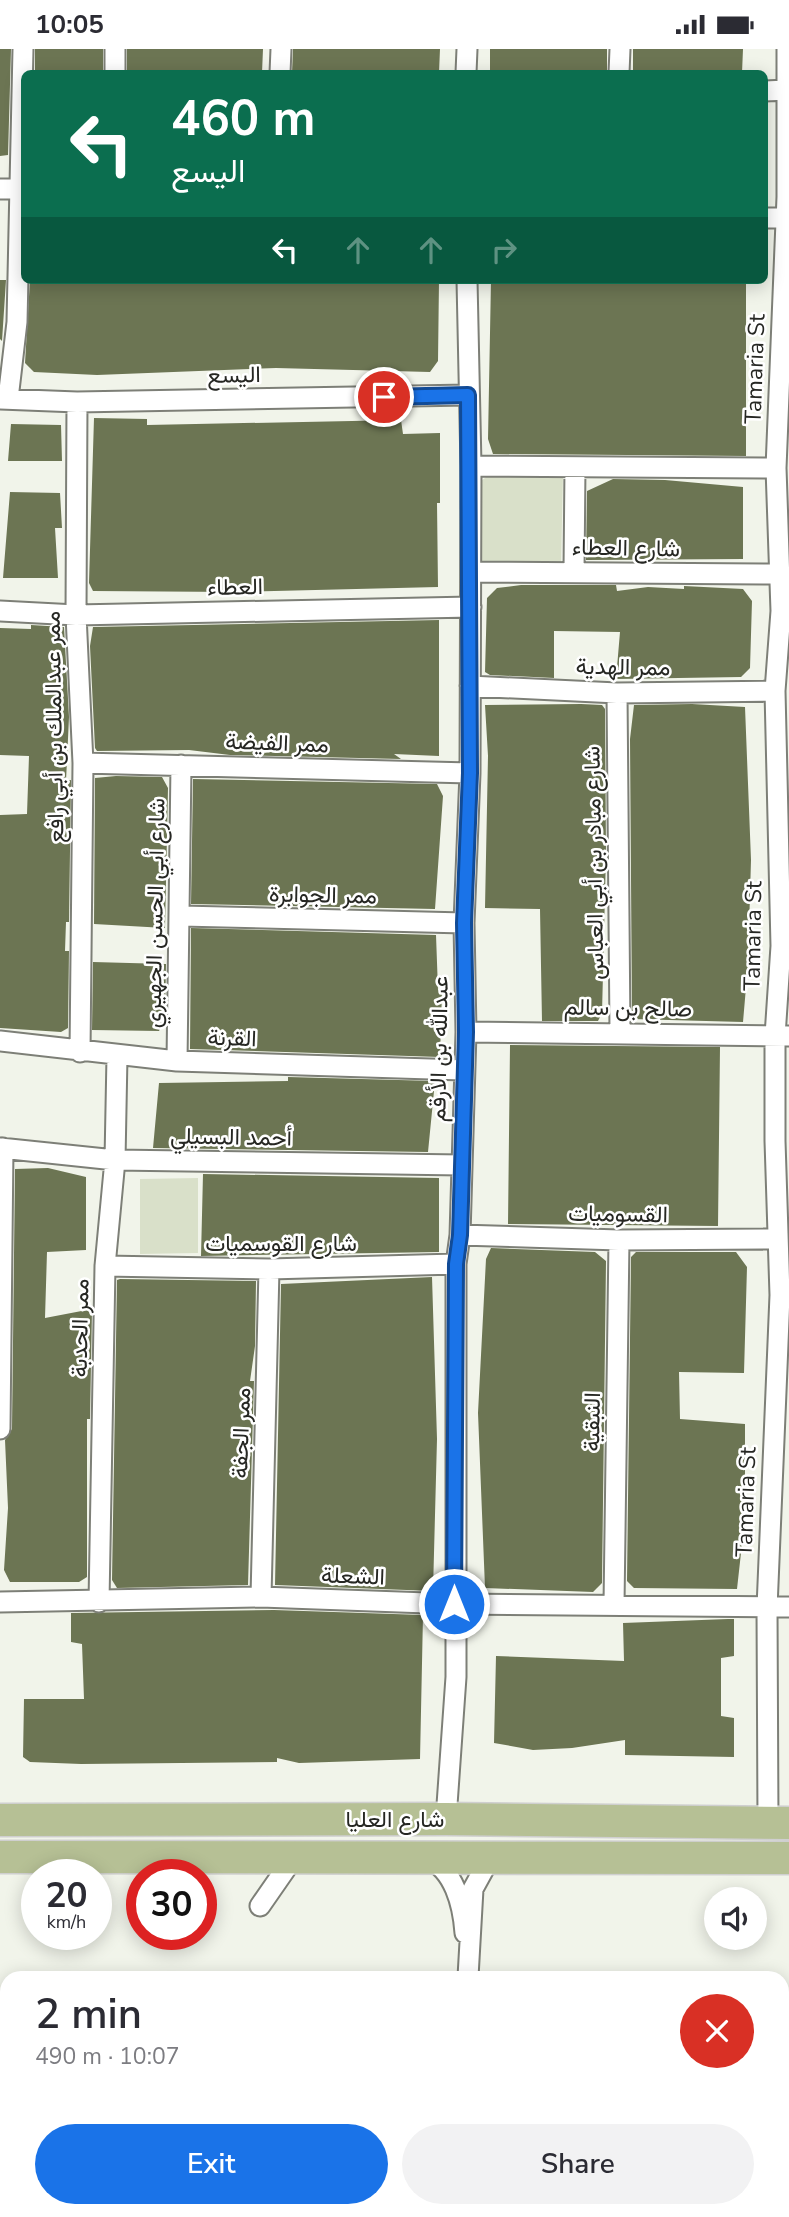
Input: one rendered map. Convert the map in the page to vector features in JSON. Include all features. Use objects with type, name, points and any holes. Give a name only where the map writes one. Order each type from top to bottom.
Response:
[{"type":"main road","name":"شارع العليا","points":[[0,1820],[446,1819],[778,1823]]},
{"type":"main road","name":"شارع العليا","points":[[0,1857],[789,1859]]},
{"type":"street","points":[[22,70],[23,49]]},
{"type":"street","points":[[115,49],[115,70]]},
{"type":"street","points":[[280,70],[281,49]]},
{"type":"street","points":[[466,70],[467,49]]},
{"type":"street","points":[[619,70],[620,49]]},
{"type":"street","name":"Tamaria St","points":[[778,1823],[767,1608],[781,1443],[785,1295],[776,1239],[782,1141],[785,946],[775,691],[785,611],[780,574],[776,468],[783,394],[788,197],[787,49]]},
{"type":"street","points":[[4,399],[17,322],[14,189],[21,80]]},
{"type":"street","points":[[768,91],[787,90]]},
{"type":"street","points":[[768,218],[786,218]]},
{"type":"street","name":"عبدالله بن الأرقم","points":[[446,1819],[456,1677],[456,1264],[460,1235],[466,1032],[464,923],[470,773],[471,465],[467,284]]},
{"type":"street","name":"اليسع","points":[[4,399],[77,402],[468,395]]},
{"type":"street","name":"ممر عبدالملك بن أبي رافع","points":[[77,402],[76,615],[83,763],[80,1052]]},
{"type":"street","points":[[471,465],[776,468]]},
{"type":"street","points":[[574,572],[575,467]]},
{"type":"street","name":"شارع العطاء","points":[[471,572],[780,574]]},
{"type":"street","name":"العطاء","points":[[0,611],[76,615],[471,607]]},
{"type":"street","name":"ممر الهدية","points":[[470,686],[617,693],[775,691]]},
{"type":"street","name":"شارع مبادر بن أبي العباس","points":[[617,693],[620,1032]]},
{"type":"street","name":"ممر الفيضة","points":[[83,763],[470,773]]},
{"type":"street","name":"شارع أبي الحسن الجهيري","points":[[177,1061],[181,765]]},
{"type":"street","name":"ممر الجوابرة","points":[[181,916],[464,923]]},
{"type":"street","name":"صالح بن سالم","points":[[466,1032],[782,1036]]},
{"type":"street","name":"القرنة","points":[[0,1041],[177,1061],[463,1070]]},
{"type":"street","name":"ممر الحدبة","points":[[99,1602],[105,1266],[116,1160],[117,1056]]},
{"type":"street","points":[[0,1429],[1,1148]]},
{"type":"street","name":"أحمد البسيلي","points":[[1,1148],[116,1160],[462,1165]]},
{"type":"street","name":"القسوميات","points":[[460,1235],[619,1240],[776,1239]]},
{"type":"street","name":"النبقية","points":[[614,1605],[619,1240]]},
{"type":"street","name":"شارع القوسميات","points":[[105,1266],[269,1269],[456,1264]]},
{"type":"street","name":"ممر الجفة","points":[[261,1597],[269,1269]]},
{"type":"street","name":"الشعلة","points":[[0,1602],[261,1597],[454,1604],[789,1607]]},
{"type":"street","points":[[260,1906],[294,1857]]},
{"type":"street","points":[[426,1858],[435,1861],[454,1881],[465,1925],[468,1971]]},
{"type":"street","points":[[468,1971],[473,1889],[490,1858]]},
{"type":"green space","points":[[491,473],[563,474],[561,566],[478,565],[480,482]]},
{"type":"green space","points":[[198,1178],[198,1253],[140,1254],[140,1179]]},
{"type":"building","points":[[0,49],[11,49],[8,155],[0,156]]},
{"type":"building","points":[[35,49],[103,49],[103,70],[35,70]]},
{"type":"building","points":[[127,49],[263,49],[262,70],[127,70]]},
{"type":"building","points":[[293,49],[440,49],[439,70],[292,70]]},
{"type":"building","points":[[490,49],[607,49],[607,70],[490,70]]},
{"type":"building","points":[[633,49],[743,49],[742,70],[633,70]]},
{"type":"building","points":[[0,280],[6,280],[2,341],[0,339]]},
{"type":"building","points":[[30,284],[439,284],[438,361],[430,372],[276,368],[97,375],[34,372],[25,363]]},
{"type":"building","points":[[491,284],[746,284],[746,456],[493,454],[488,439]]},
{"type":"building","points":[[94,418],[147,419],[147,425],[401,420],[403,434],[440,433],[438,587],[235,592],[93,591],[89,583]]},
{"type":"building","points":[[11,424],[61,425],[62,461],[8,461]]},
{"type":"building","points":[[613,479],[665,480],[743,487],[743,559],[586,560],[587,491]]},
{"type":"building","points":[[10,492],[60,493],[62,528],[55,528],[58,578],[3,578]]},
{"type":"building","points":[[521,585],[616,585],[617,591],[648,587],[684,589],[684,586],[743,589],[752,601],[750,668],[741,677],[616,679],[620,632],[554,631],[554,678],[490,675],[485,672],[487,598],[497,588]]},
{"type":"building","points":[[439,620],[439,756],[394,754],[401,759],[230,755],[189,750],[97,751],[95,748],[90,646],[93,627]]},
{"type":"building","points":[[31,625],[64,627],[69,717],[66,781],[71,780],[69,922],[66,922],[65,951],[69,951],[68,1028],[61,1032],[0,1028],[0,815],[27,814],[29,756],[0,755],[0,628],[31,629]]},
{"type":"building","points":[[581,704],[602,705],[605,709],[606,854],[602,1013],[598,1021],[542,1021],[540,909],[485,908],[488,756],[485,705]]},
{"type":"building","points":[[634,705],[745,707],[751,860],[748,964],[743,1022],[632,1019],[630,739]]},
{"type":"building","points":[[162,777],[168,788],[165,928],[94,924],[95,778]]},
{"type":"building","points":[[193,779],[437,784],[443,796],[435,909],[191,904]]},
{"type":"building","points":[[191,928],[436,935],[438,990],[442,991],[440,1057],[190,1049]]},
{"type":"building","points":[[93,962],[166,964],[165,1019],[159,1031],[92,1030]]},
{"type":"building","points":[[510,1045],[720,1047],[718,1226],[508,1224]]},
{"type":"building","points":[[288,1077],[435,1081],[428,1152],[153,1148],[159,1083],[288,1081]]},
{"type":"building","points":[[48,1168],[86,1177],[86,1250],[47,1252],[45,1318],[92,1309],[90,1419],[87,1419],[87,1577],[79,1582],[10,1582],[4,1570],[8,1508],[5,1440],[12,1429],[15,1169]]},
{"type":"building","points":[[203,1174],[439,1178],[439,1252],[201,1256]]},
{"type":"building","points":[[491,1248],[595,1252],[606,1261],[602,1583],[593,1592],[485,1588],[478,1413],[486,1259]]},
{"type":"building","points":[[636,1252],[736,1252],[747,1267],[744,1373],[679,1372],[680,1419],[745,1424],[745,1517],[737,1589],[634,1588],[627,1581],[631,1257]]},
{"type":"building","points":[[432,1277],[437,1439],[433,1591],[275,1585],[281,1284]]},
{"type":"building","points":[[117,1280],[256,1281],[255,1346],[250,1381],[254,1381],[248,1585],[117,1588],[112,1580]]},
{"type":"building","points":[[274,1610],[423,1615],[420,1759],[299,1763],[277,1758],[277,1762],[81,1764],[30,1762],[23,1757],[24,1699],[84,1699],[82,1644],[71,1642],[71,1613]]},
{"type":"building","points":[[734,1619],[734,1656],[721,1658],[721,1716],[734,1718],[734,1757],[625,1755],[625,1740],[572,1748],[533,1750],[494,1743],[496,1656],[624,1661],[623,1623]]},
{"type":"route","points":[[384,397],[468,395],[471,465],[470,773],[464,923],[466,1032],[460,1235],[456,1264],[454,1604]]}]
